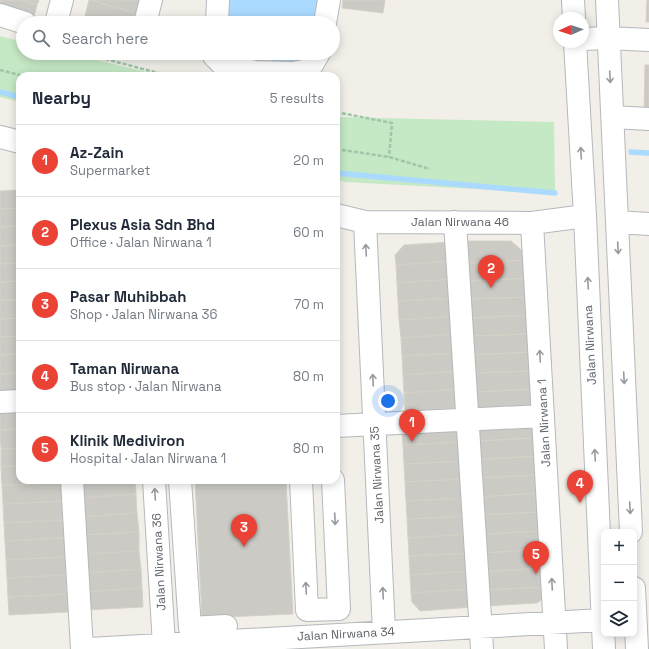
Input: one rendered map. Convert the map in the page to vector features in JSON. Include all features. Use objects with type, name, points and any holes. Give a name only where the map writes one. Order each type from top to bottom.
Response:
[{"type":"street","points":[[58,16],[62,0]]},
{"type":"street","points":[[147,16],[152,0]]},
{"type":"street","points":[[217,16],[218,0]]},
{"type":"street","points":[[326,16],[328,0]]},
{"type":"street","points":[[573,0],[574,12]]},
{"type":"street","points":[[607,0],[631,529]]},
{"type":"street","points":[[0,15],[16,20]]},
{"type":"street","points":[[589,39],[649,40]]},
{"type":"street","name":"Jalan Nirwana","points":[[576,48],[601,601]]},
{"type":"street","points":[[218,60],[224,66],[256,72]]},
{"type":"street","points":[[298,72],[309,70],[315,60]]},
{"type":"street","points":[[613,117],[649,119]]},
{"type":"street","points":[[0,137],[16,141]]},
{"type":"street","name":"Jalan Nirwana 46","points":[[340,216],[365,222],[532,223],[585,216]]},
{"type":"street","name":"Jalan Nirwana 35","points":[[365,222],[384,632]]},
{"type":"street","points":[[455,222],[482,649]]},
{"type":"street","points":[[617,222],[649,224]]},
{"type":"street","name":"Jalan Nirwana 1","points":[[532,223],[556,649]]},
{"type":"street","points":[[0,402],[16,401]]},
{"type":"street","points":[[340,426],[543,416]]},
{"type":"street","points":[[72,484],[82,649]]},
{"type":"street","name":"Jalan Nirwana 36","points":[[154,484],[164,645]]},
{"type":"street","points":[[180,484],[190,628],[301,623],[307,610],[301,484]]},
{"type":"street","points":[[307,610],[339,609],[333,484]]},
{"type":"street","points":[[635,601],[637,649]]},
{"type":"street","name":"Jalan Nirwana 34","points":[[89,649],[601,620]]},
{"type":"street","name":"Jalan Nirwana","points":[[603,637],[604,649]]},
{"type":"path","points":[[109,60],[155,72]]},
{"type":"path","points":[[0,70],[16,74]]},
{"type":"path","points":[[340,113],[392,123],[389,157]]},
{"type":"path","points":[[340,150],[389,157],[430,169]]},
{"type":"green space","points":[[0,36],[16,40],[16,60],[97,60],[146,72],[16,72],[16,101],[0,97]]},
{"type":"green space","points":[[340,117],[554,122],[555,193],[340,181]]},
{"type":"water","points":[[225,0],[318,0],[315,16],[223,16]]},
{"type":"water","points":[[271,60],[306,60],[304,63],[275,65]]},
{"type":"building","points":[[0,0],[20,0],[37,5],[34,16],[16,16],[0,12]]},
{"type":"building","points":[[20,0],[39,0],[37,5]]},
{"type":"building","points":[[89,0],[136,13],[135,16],[85,16]]},
{"type":"building","points":[[90,0],[140,0],[136,13]]},
{"type":"building","points":[[343,0],[385,0],[383,13],[342,8]]},
{"type":"building","points":[[647,0],[649,0],[649,22],[646,22]]},
{"type":"building","points":[[645,65],[649,65],[649,115],[644,115]]},
{"type":"building","points":[[16,190],[16,208],[0,209],[0,191]]},
{"type":"building","points":[[16,208],[16,226],[0,227],[0,209]]},
{"type":"building","points":[[16,226],[16,245],[0,246],[0,227]]},
{"type":"building","points":[[468,241],[511,241],[527,255],[527,260],[469,263]]},
{"type":"building","points":[[451,242],[453,261],[396,265],[395,255],[404,245]]},
{"type":"building","points":[[16,245],[16,263],[0,264],[0,246]]},
{"type":"building","points":[[527,260],[528,278],[470,281],[469,263]]},
{"type":"building","points":[[453,261],[454,279],[397,283],[396,265]]},
{"type":"building","points":[[16,263],[16,281],[0,282],[0,264]]},
{"type":"building","points":[[528,278],[529,297],[470,299],[470,281]]},
{"type":"building","points":[[454,279],[455,298],[398,301],[397,283]]},
{"type":"building","points":[[16,281],[16,300],[0,300],[0,282]]},
{"type":"building","points":[[529,297],[530,315],[471,318],[470,299]]},
{"type":"building","points":[[455,298],[456,316],[399,320],[398,301]]},
{"type":"building","points":[[0,300],[16,300],[16,318],[0,319]]},
{"type":"building","points":[[530,315],[531,334],[472,336],[471,318]]},
{"type":"building","points":[[456,316],[457,334],[401,338],[399,320]]},
{"type":"building","points":[[16,318],[16,336],[0,337],[0,319]]},
{"type":"building","points":[[457,334],[459,353],[402,356],[401,338]]},
{"type":"building","points":[[531,334],[531,352],[473,355],[472,336]]},
{"type":"building","points":[[16,336],[16,354],[0,355],[0,337]]},
{"type":"building","points":[[531,352],[532,371],[474,373],[473,355]]},
{"type":"building","points":[[459,353],[460,371],[403,375],[402,356]]},
{"type":"building","points":[[16,354],[16,373],[0,374],[0,355]]},
{"type":"building","points":[[460,371],[461,389],[404,393],[403,375]]},
{"type":"building","points":[[532,371],[533,389],[475,392],[474,373]]},
{"type":"building","points":[[16,373],[16,391],[0,392],[0,374]]},
{"type":"building","points":[[461,389],[462,408],[405,411],[404,393]]},
{"type":"building","points":[[533,389],[534,407],[475,410],[475,392]]},
{"type":"building","points":[[16,411],[16,429],[0,430],[0,412]]},
{"type":"building","points":[[534,419],[535,438],[477,441],[476,422]]},
{"type":"building","points":[[463,424],[464,442],[403,445],[402,427]]},
{"type":"building","points":[[16,429],[16,448],[1,449],[0,430]]},
{"type":"building","points":[[535,438],[536,456],[478,460],[477,441]]},
{"type":"building","points":[[464,442],[465,461],[404,464],[403,445]]},
{"type":"building","points":[[16,448],[16,466],[1,467],[1,449]]},
{"type":"building","points":[[536,456],[537,475],[479,478],[478,460]]},
{"type":"building","points":[[465,461],[466,479],[405,482],[404,464]]},
{"type":"building","points":[[16,466],[16,484],[32,484],[2,485],[1,467]]},
{"type":"building","points":[[537,475],[539,493],[480,497],[479,478]]},
{"type":"building","points":[[466,479],[467,498],[406,501],[405,482]]},
{"type":"building","points":[[61,484],[62,501],[3,504],[2,485]]},
{"type":"building","points":[[78,484],[135,484],[136,494],[79,498]]},
{"type":"building","points":[[195,484],[286,484],[293,614],[202,618]]},
{"type":"building","points":[[539,493],[540,512],[481,515],[480,497]]},
{"type":"building","points":[[136,494],[137,513],[80,517],[79,498]]},
{"type":"building","points":[[467,498],[468,516],[407,519],[406,501]]},
{"type":"building","points":[[62,501],[63,520],[4,523],[3,504]]},
{"type":"building","points":[[540,512],[541,531],[482,534],[481,515]]},
{"type":"building","points":[[137,513],[139,532],[81,535],[80,517]]},
{"type":"building","points":[[468,516],[469,534],[408,538],[407,519]]},
{"type":"building","points":[[63,520],[64,538],[5,541],[4,523]]},
{"type":"building","points":[[541,531],[542,549],[483,553],[482,534]]},
{"type":"building","points":[[139,532],[139,551],[82,554],[81,535]]},
{"type":"building","points":[[469,534],[470,553],[409,556],[408,538]]},
{"type":"building","points":[[64,538],[65,557],[6,560],[5,541]]},
{"type":"building","points":[[542,549],[543,568],[484,572],[483,553]]},
{"type":"building","points":[[139,551],[141,569],[83,573],[82,554]]},
{"type":"building","points":[[470,553],[471,571],[410,575],[409,556]]},
{"type":"building","points":[[65,557],[66,575],[7,578],[6,560]]},
{"type":"building","points":[[543,568],[544,587],[486,590],[484,572]]},
{"type":"building","points":[[141,569],[142,588],[84,592],[83,573]]},
{"type":"building","points":[[471,571],[472,589],[411,593],[410,575]]},
{"type":"building","points":[[66,575],[67,594],[8,597],[7,578]]},
{"type":"building","points":[[544,587],[545,597],[537,603],[486,606],[486,590]]},
{"type":"building","points":[[142,588],[143,607],[85,610],[84,592]]},
{"type":"building","points":[[472,589],[473,607],[420,611],[412,602],[411,593]]},
{"type":"building","points":[[67,594],[68,612],[9,615],[8,597]]},
{"type":"waterway","points":[[0,92],[16,96]]},
{"type":"waterway","points":[[631,152],[649,153]]},
{"type":"waterway","points":[[340,173],[555,193]]},
{"type":"place","name":"Plexus Asia Sdn Bhd","points":[[491,288]]},
{"type":"place","name":"Az-Zain","points":[[412,442]]},
{"type":"place","name":"Taman Nirwana","points":[[580,503]]},
{"type":"place","name":"Pasar Muhibbah","points":[[244,547]]},
{"type":"place","name":"Klinik Mediviron","points":[[536,574]]}]
